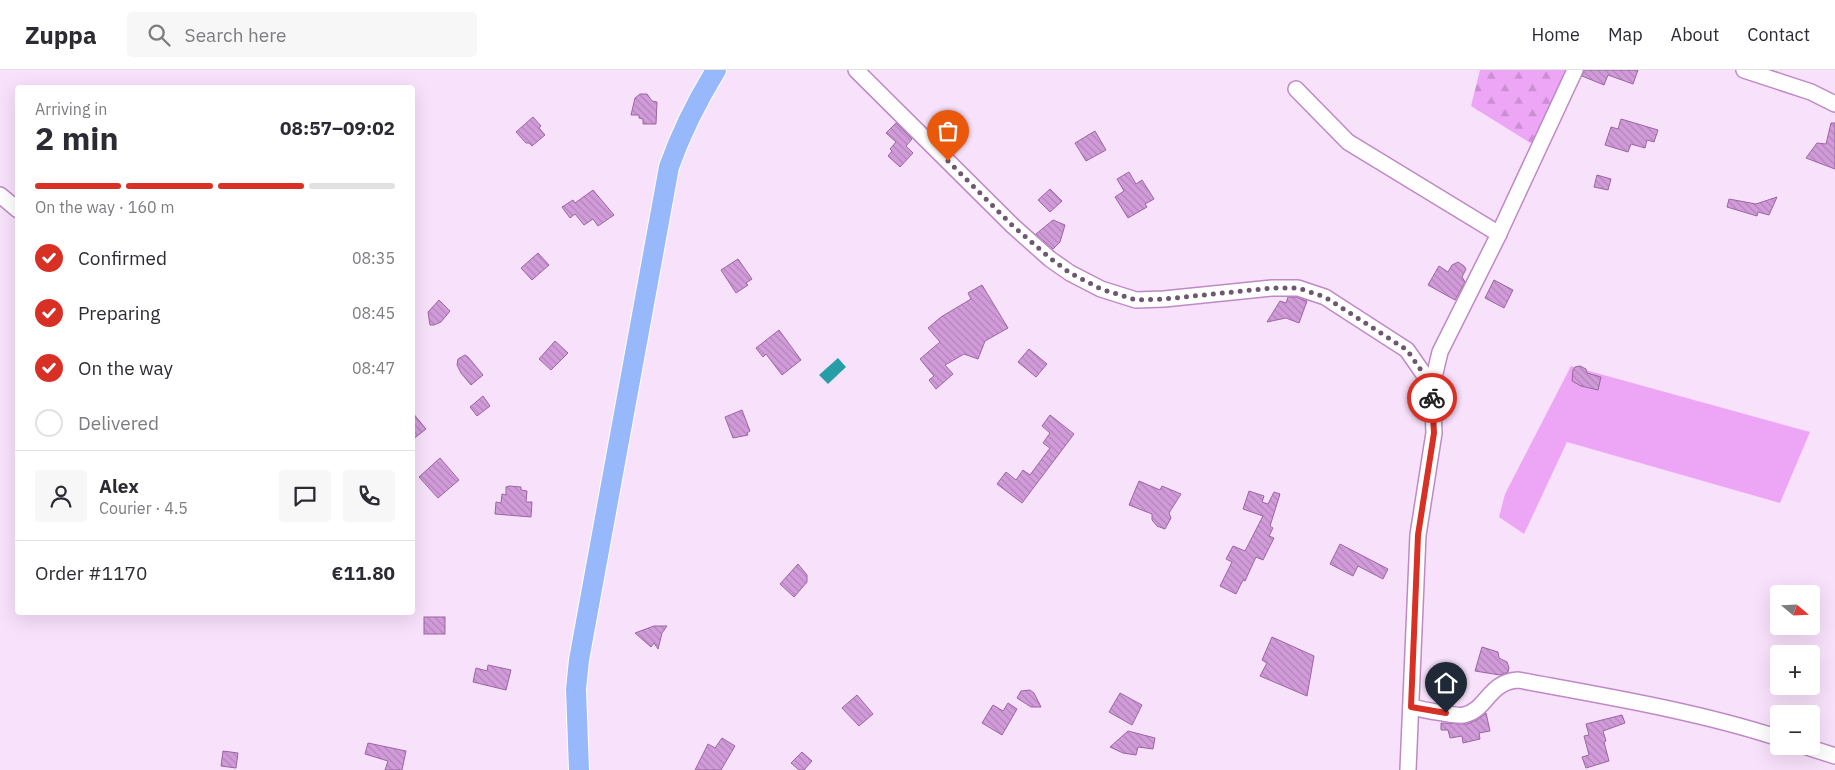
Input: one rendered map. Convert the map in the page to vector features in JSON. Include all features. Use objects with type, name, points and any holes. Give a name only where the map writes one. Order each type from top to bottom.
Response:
[{"type":"main road","points":[[579,770],[576,689],[579,660],[669,167],[678,142],[699,98],[716,70]]},
{"type":"street","points":[[856,70],[1013,226],[1070,273],[1101,289],[1136,300],[1272,288],[1298,288],[1325,297],[1407,350],[1432,386]]},
{"type":"street","points":[[1408,770],[1418,535],[1434,433],[1432,386],[1440,352],[1499,234],[1576,70]]},
{"type":"street","points":[[1744,70],[1794,86],[1835,104]]},
{"type":"street","points":[[1296,89],[1348,142],[1499,234]]},
{"type":"street","points":[[0,194],[15,207]]},
{"type":"street","points":[[1411,707],[1464,716],[1475,710],[1499,685],[1508,681],[1518,680],[1741,726],[1770,735]]},
{"type":"street","points":[[1820,751],[1835,756]]},
{"type":"green space","points":[[1480,70],[1570,70],[1532,144],[1471,106]]},
{"type":"green space","points":[[1571,366],[1810,432],[1780,503],[1567,442],[1524,534],[1499,517],[1505,494]]},
{"type":"water","points":[[838,358],[846,367],[828,384],[819,375]]},
{"type":"building","points":[[1584,70],[1638,70],[1633,84],[1608,75],[1604,85],[1582,76]]},
{"type":"building","points":[[640,94],[647,94],[652,101],[657,102],[656,124],[643,124],[643,119],[639,118],[639,115],[631,115],[635,98]]},
{"type":"building","points":[[533,117],[541,126],[539,128],[545,135],[532,146],[526,143],[516,132]]},
{"type":"building","points":[[1621,119],[1658,130],[1654,142],[1647,140],[1645,148],[1631,144],[1628,152],[1605,145],[1611,127],[1618,129]]},
{"type":"building","points":[[896,123],[912,139],[906,146],[913,153],[900,167],[888,156],[892,151],[890,149],[896,142],[886,133]]},
{"type":"building","points":[[1831,123],[1835,123],[1835,169],[1806,158],[1817,143],[1826,144]]},
{"type":"building","points":[[1095,131],[1106,150],[1086,161],[1075,143]]},
{"type":"building","points":[[1129,172],[1136,184],[1142,180],[1154,199],[1145,204],[1147,207],[1128,218],[1115,197],[1124,191],[1117,179]]},
{"type":"building","points":[[1597,175],[1611,179],[1608,190],[1594,187]]},
{"type":"building","points":[[1050,189],[1062,201],[1050,212],[1038,200]]},
{"type":"building","points":[[593,190],[614,215],[598,226],[593,219],[584,225],[575,214],[570,218],[562,207],[573,200],[575,203]]},
{"type":"building","points":[[1777,197],[1769,215],[1758,212],[1757,216],[1727,207],[1729,199],[1756,204]]},
{"type":"building","points":[[1053,220],[1065,225],[1060,242],[1053,249],[1036,234]]},
{"type":"building","points":[[538,253],[549,265],[532,280],[521,268]]},
{"type":"building","points":[[738,259],[752,279],[746,283],[748,285],[736,293],[721,270]]},
{"type":"building","points":[[1458,262],[1466,269],[1462,277],[1465,282],[1455,300],[1428,285],[1439,266],[1448,272],[1452,265]]},
{"type":"building","points":[[1494,280],[1513,290],[1504,308],[1485,298]]},
{"type":"building","points":[[982,285],[1008,328],[985,341],[978,359],[964,354],[945,365],[953,374],[936,389],[929,380],[934,376],[920,359],[940,342],[928,328],[941,317],[971,299],[968,293]]},
{"type":"building","points":[[1288,297],[1296,297],[1307,301],[1299,323],[1286,318],[1267,322],[1280,301],[1286,303]]},
{"type":"building","points":[[439,300],[450,311],[441,322],[430,325],[428,312]]},
{"type":"building","points":[[779,330],[801,360],[782,375],[766,354],[763,357],[756,348]]},
{"type":"building","points":[[555,341],[568,353],[551,370],[539,359]]},
{"type":"building","points":[[1029,349],[1047,364],[1036,377],[1018,362]]},
{"type":"building","points":[[465,355],[483,375],[471,385],[457,365],[458,359]]},
{"type":"building","points":[[1580,366],[1586,369],[1587,373],[1601,377],[1598,390],[1581,386],[1572,381],[1573,370],[1575,367]]},
{"type":"building","points":[[483,396],[490,406],[477,416],[470,407]]},
{"type":"building","points":[[742,410],[750,431],[747,433],[748,435],[733,438],[725,417]]},
{"type":"building","points":[[1050,415],[1074,434],[1022,503],[997,484],[1006,472],[1016,480],[1023,470],[1030,475],[1050,448],[1043,443],[1050,433],[1042,426]]},
{"type":"building","points":[[415,416],[426,429],[415,438]]},
{"type":"building","points":[[440,458],[459,480],[438,498],[419,477]]},
{"type":"building","points":[[1139,481],[1160,490],[1162,486],[1181,494],[1169,513],[1171,518],[1165,529],[1157,526],[1152,520],[1152,514],[1129,505]]},
{"type":"building","points":[[506,487],[521,487],[521,490],[527,491],[526,502],[532,502],[531,517],[495,514],[496,502],[501,503],[502,494],[506,495]]},
{"type":"building","points":[[1249,491],[1264,496],[1262,502],[1268,504],[1274,492],[1280,494],[1270,526],[1273,528],[1269,536],[1274,538],[1263,560],[1256,557],[1245,581],[1243,580],[1236,594],[1220,586],[1232,562],[1226,559],[1233,546],[1245,551],[1263,516],[1243,509]]},
{"type":"building","points":[[1340,544],[1388,569],[1383,579],[1358,566],[1353,576],[1330,564]]},
{"type":"building","points":[[798,564],[807,575],[807,582],[794,597],[780,584]]},
{"type":"building","points":[[424,617],[445,617],[445,634],[424,634]]},
{"type":"building","points":[[654,626],[667,626],[662,633],[658,649],[654,643],[651,647],[635,633]]},
{"type":"building","points":[[1272,637],[1314,656],[1307,696],[1260,676],[1267,663],[1262,660]]},
{"type":"building","points":[[1482,647],[1498,652],[1499,658],[1507,662],[1508,672],[1500,675],[1475,671]]},
{"type":"building","points":[[488,665],[511,670],[506,690],[473,682],[476,668],[487,671]]},
{"type":"building","points":[[1030,690],[1034,693],[1041,707],[1031,707],[1017,698],[1021,691]]},
{"type":"building","points":[[1120,693],[1142,705],[1132,725],[1109,712]]},
{"type":"building","points":[[857,695],[873,714],[859,726],[842,708]]},
{"type":"building","points":[[1008,703],[1017,709],[1002,735],[982,723],[993,705],[1003,711]]},
{"type":"building","points":[[1486,713],[1490,731],[1479,733],[1480,739],[1463,743],[1462,736],[1450,738],[1448,730],[1441,730],[1441,723],[1467,724],[1477,720]]},
{"type":"building","points":[[1622,715],[1625,723],[1603,731],[1609,761],[1586,768],[1582,757],[1589,755],[1584,736],[1589,735],[1586,724]]},
{"type":"building","points":[[1128,731],[1155,738],[1153,749],[1138,747],[1136,755],[1123,753],[1110,747]]},
{"type":"building","points":[[722,738],[735,746],[721,770],[695,770],[708,744],[715,748]]},
{"type":"building","points":[[368,743],[406,751],[402,770],[385,770],[388,761],[365,754]]},
{"type":"building","points":[[223,751],[238,753],[236,768],[221,766]]},
{"type":"building","points":[[802,752],[812,761],[804,770],[799,770],[791,763]]},
{"type":"way so far","points":[[948,161],[1013,226],[1050,258],[1070,273],[1101,289],[1136,300],[1272,288],[1298,288],[1325,297],[1407,350],[1432,386],[1432,398]]},
{"type":"route","points":[[1432,398],[1434,433],[1418,535],[1415,578],[1411,707],[1446,713]]}]
